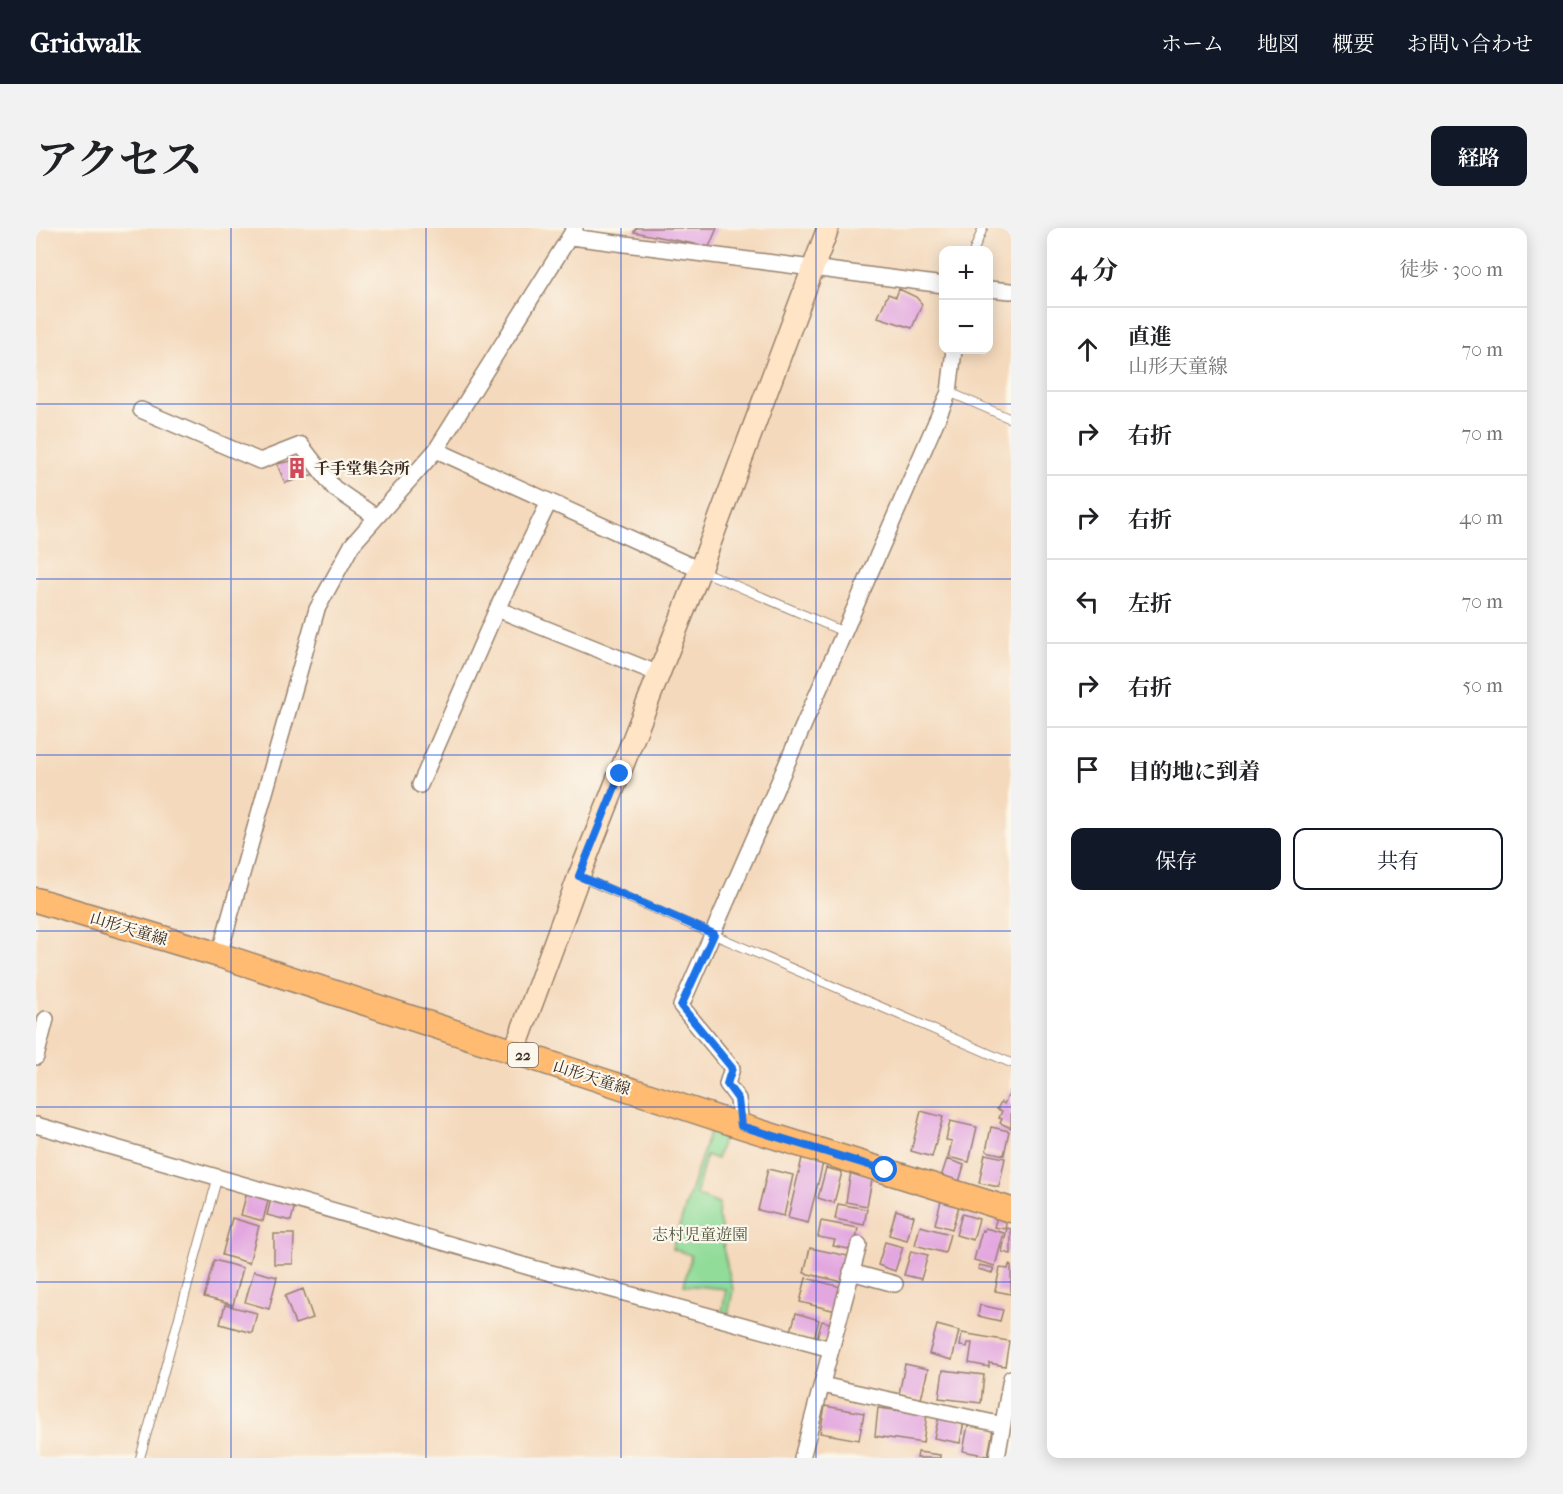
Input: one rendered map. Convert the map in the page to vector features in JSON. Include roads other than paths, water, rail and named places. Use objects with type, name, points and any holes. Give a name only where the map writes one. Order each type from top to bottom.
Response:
[{"type":"main road","name":"山形天童線","points":[[36,900],[219,955],[741,1126],[1011,1210]]},
{"type":"street","points":[[514,1052],[579,876],[700,570],[828,228]]},
{"type":"street","points":[[219,955],[316,609],[352,545],[436,450],[573,233],[939,284]]},
{"type":"street","points":[[993,289],[1011,291]]},
{"type":"street","points":[[741,1126],[738,1099],[727,1084],[732,1068],[681,1006],[949,392],[954,354]]},
{"type":"street","points":[[141,410],[260,461],[301,445],[334,488],[376,517]]},
{"type":"street","points":[[436,450],[700,570]]},
{"type":"street","points":[[420,785],[497,609],[549,502]]},
{"type":"street","points":[[497,609],[659,674]]},
{"type":"street","points":[[36,1057],[46,1019]]},
{"type":"street","points":[[36,1125],[529,1267],[831,1349]]},
{"type":"street","points":[[802,1458],[859,1245]]},
{"type":"street","points":[[851,1272],[895,1284]]},
{"type":"street","points":[[1002,1454],[1003,1425],[1011,1378]]},
{"type":"street","points":[[822,1386],[1003,1425]]},
{"type":"lane","points":[[976,246],[983,228]]},
{"type":"lane","points":[[949,392],[1011,419]]},
{"type":"lane","points":[[700,570],[844,632]]},
{"type":"lane","points":[[579,876],[1010,1059]]},
{"type":"lane","points":[[140,1458],[218,1176]]},
{"type":"place","name":"千手堂集会所","points":[[297,468]]},
{"type":"park label","name":"志村児童遊園","points":[[700,1234]]}]
